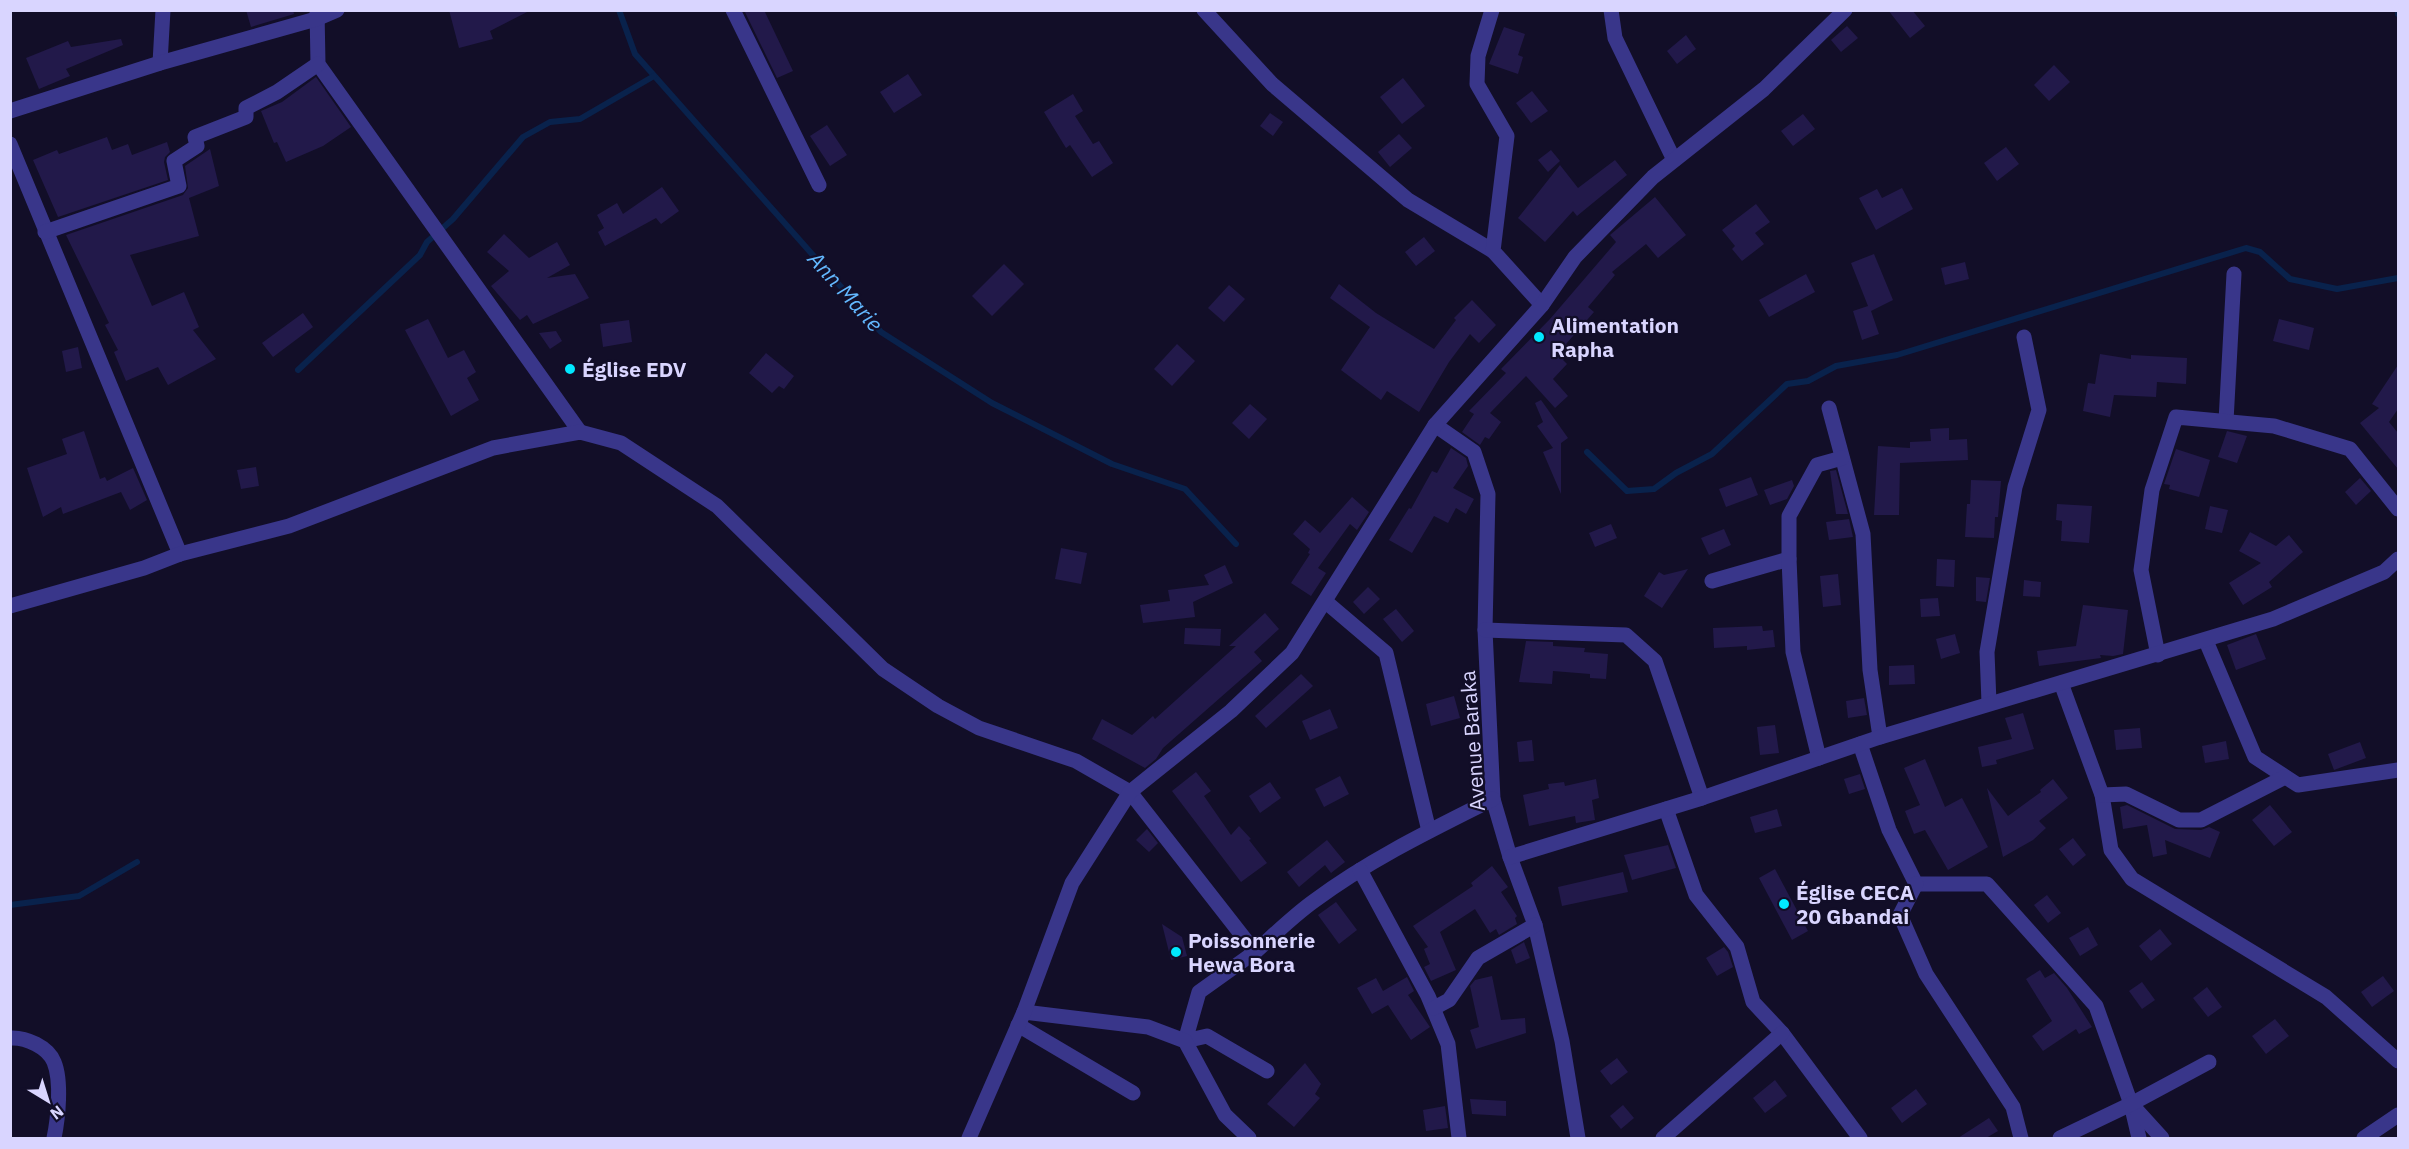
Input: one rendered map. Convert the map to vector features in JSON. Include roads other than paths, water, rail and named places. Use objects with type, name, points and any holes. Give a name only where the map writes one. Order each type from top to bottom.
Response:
[{"type":"street","points":[[160,63],[163,10]]},
{"type":"street","points":[[10,111],[337,10]]},
{"type":"street","points":[[733,10],[819,185]]},
{"type":"street","points":[[1204,10],[1272,84],[1408,200],[1493,251],[1542,305]]},
{"type":"street","points":[[1492,10],[1478,56],[1477,84],[1507,136],[1493,251]]},
{"type":"street","points":[[1611,10],[1615,38],[1674,160]]},
{"type":"street","points":[[969,1138],[1021,1018],[1072,883],[1130,792],[1173,760],[1231,711],[1292,653],[1435,425],[1542,305],[1575,257],[1653,177],[1764,88],[1845,10]]},
{"type":"street","points":[[316,15],[318,64],[580,432]]},
{"type":"street","points":[[45,232],[179,186],[174,161],[197,146],[195,137],[246,117],[246,108],[277,92],[318,64]]},
{"type":"street","points":[[10,144],[180,554]]},
{"type":"street","points":[[2226,421],[2234,274]]},
{"type":"street","points":[[1989,703],[1987,652],[2015,487],[2039,410],[2024,337]]},
{"type":"street","points":[[1829,408],[1863,534],[1870,670],[1880,737]]},
{"type":"street","points":[[2158,655],[2141,570],[2152,490],[2176,417],[2274,426],[2350,449],[2398,509]]},
{"type":"street","name":"Avenue Baraka","points":[[1435,425],[1474,452],[1488,494],[1485,630],[1493,799],[1510,857],[1536,925],[1562,1041],[1578,1138]]},
{"type":"street","points":[[10,606],[144,568],[180,554],[289,526],[493,448],[580,432],[621,443],[717,506],[883,669],[938,706],[979,728],[1076,761],[1130,792],[1255,952]]},
{"type":"street","points":[[1819,758],[1794,652],[1789,516],[1817,465],[1842,458]]},
{"type":"street","points":[[1712,581],[1789,559]]},
{"type":"street","points":[[1510,857],[1702,798],[1880,737],[1989,703],[2206,641],[2273,619],[2384,572],[2398,559]]},
{"type":"street","points":[[1326,602],[1386,653],[1429,831]]},
{"type":"street","points":[[1485,630],[1626,635],[1655,661],[1702,798]]},
{"type":"street","points":[[2206,641],[2255,757],[2298,785],[2398,770]]},
{"type":"street","points":[[2061,683],[2103,795],[2111,850],[2132,879],[2326,997],[2398,1061]]},
{"type":"street","points":[[1860,744],[1889,830],[1916,884]]},
{"type":"street","points":[[2103,795],[2126,794],[2179,820],[2202,820],[2285,777]]},
{"type":"street","points":[[1249,1138],[1225,1115],[1185,1041],[1199,992],[1255,952],[1313,902],[1360,870],[1429,831],[1493,799]]},
{"type":"street","points":[[1666,809],[1696,895],[1737,947],[1753,1002],[1782,1033],[1860,1138]]},
{"type":"street","points":[[1360,870],[1434,1008],[1448,1044],[1459,1138]]},
{"type":"street","points":[[1916,884],[1988,884],[2096,1006],[2131,1104],[2139,1138]]},
{"type":"street","points":[[1916,884],[1900,915],[1926,974],[2013,1107],[2021,1138]]},
{"type":"street","points":[[1434,1008],[1449,1000],[1478,958],[1536,925]]},
{"type":"street","points":[[1021,1018],[1148,1027],[1185,1041],[1207,1036],[1267,1071]]},
{"type":"street","points":[[1021,1018],[1133,1093]]},
{"type":"street","points":[[1663,1138],[1782,1033]]},
{"type":"street","points":[[10,1038],[17,1038],[39,1046],[54,1062],[59,1089],[54,1138]]},
{"type":"street","points":[[2060,1138],[2131,1104],[2209,1062]]},
{"type":"street","points":[[2131,1104],[2162,1138]]},
{"type":"street","points":[[2364,1138],[2398,1115]]},
{"type":"waterway","name":"Ann Marie","points":[[619,10],[635,54],[881,332],[992,403],[1112,464],[1185,489],[1236,544]]},
{"type":"waterway","points":[[298,370],[420,255],[427,242],[453,219],[523,137],[550,122],[580,119],[654,76]]},
{"type":"waterway","points":[[1587,452],[1627,491],[1654,489],[1676,473],[1712,454],[1787,384],[1808,381],[1836,366],[1897,355],[2246,248],[2260,252],[2290,279],[2337,289],[2398,278]]},
{"type":"waterway","points":[[10,905],[79,896],[137,862]]},
{"type":"place","name":"Alimentation Rapha","points":[[1539,337]]},
{"type":"place","name":"Église EDV","points":[[570,369]]},
{"type":"place","name":"Église CECA 20 Gbandai","points":[[1784,904]]},
{"type":"place","name":"Poissonnerie Hewa Bora","points":[[1176,952]]}]
